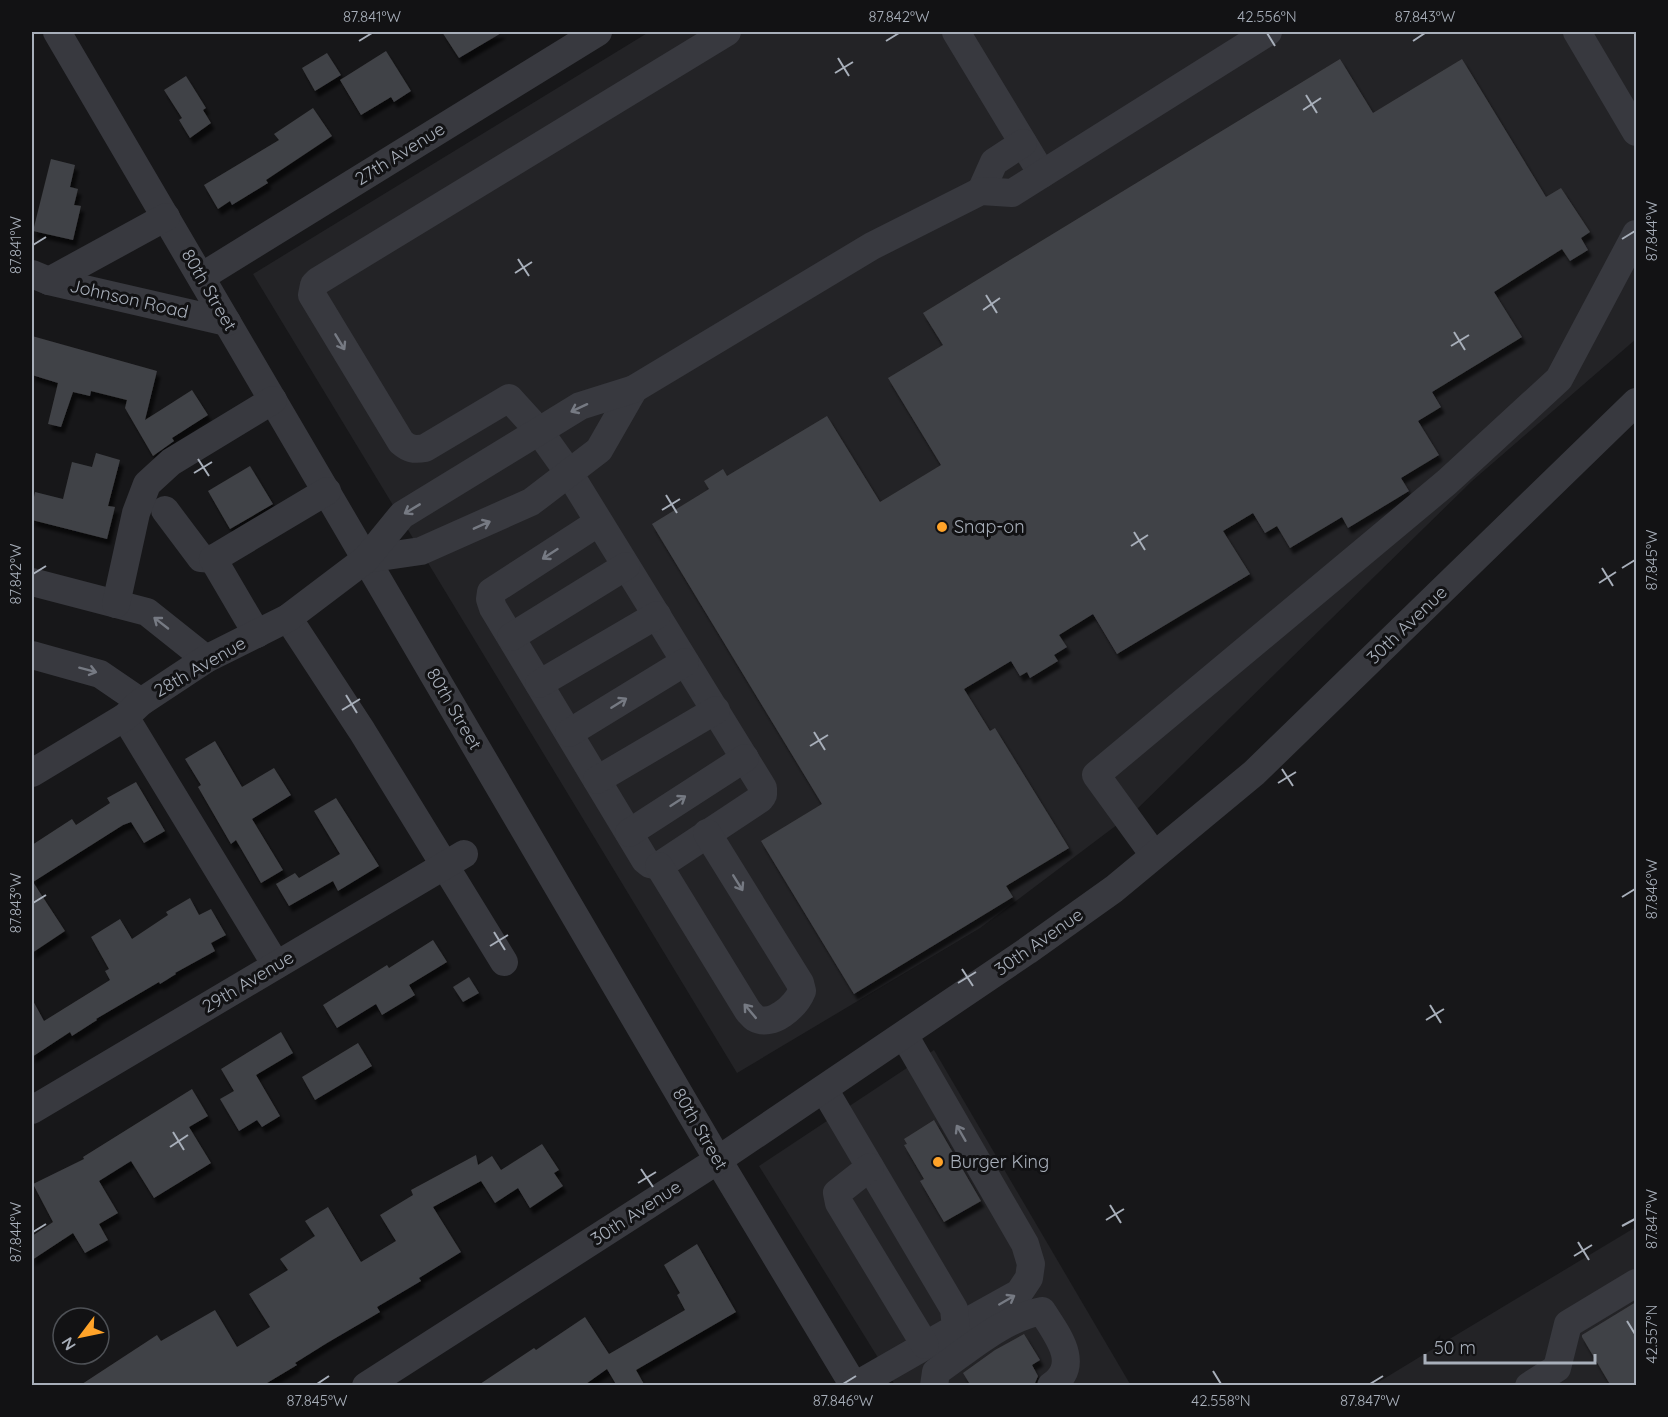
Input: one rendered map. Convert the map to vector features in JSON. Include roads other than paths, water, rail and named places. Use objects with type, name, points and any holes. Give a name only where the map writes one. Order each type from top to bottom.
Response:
[{"type":"street","name":"80th Street","points":[[57,32],[718,1160],[855,1386]]},
{"type":"street","name":"27th Avenue","points":[[201,277],[598,32]]},
{"type":"street","points":[[659,866],[760,800],[763,788],[745,758],[569,473],[539,431],[509,398],[424,448],[415,450],[407,448],[401,442],[312,295],[312,291],[318,282],[727,32]]},
{"type":"street","points":[[956,32],[1042,174]]},
{"type":"street","points":[[366,559],[402,515],[580,406],[634,389],[872,246],[981,191],[1012,193],[1268,32]]},
{"type":"street","points":[[1577,32],[1636,132]]},
{"type":"street","points":[[981,191],[994,162],[1023,143]]},
{"type":"street","points":[[40,278],[166,217]]},
{"type":"street","points":[[1154,855],[1096,775],[1447,482],[1559,379],[1636,234]]},
{"type":"street","name":"Johnson Road","points":[[40,278],[227,322]]},
{"type":"street","points":[[366,559],[428,548],[531,502],[599,450],[634,389]]},
{"type":"street","points":[[116,604],[136,513],[147,484],[171,462],[273,400]]},
{"type":"street","name":"30th Avenue","points":[[366,1386],[718,1160],[1027,951],[1114,889],[1254,773],[1636,402]]},
{"type":"street","points":[[165,510],[201,558],[213,559],[327,491]]},
{"type":"street","points":[[599,522],[491,592],[490,599],[645,860],[659,866],[748,1011],[755,1018],[764,1021],[772,1019],[792,1007],[802,991],[800,983],[707,833]]},
{"type":"street","points":[[213,559],[256,634]]},
{"type":"street","name":"28th Avenue","points":[[32,773],[133,709],[206,659],[288,618],[366,559]]},
{"type":"street","points":[[511,637],[626,566]]},
{"type":"street","points":[[32,582],[147,612],[206,659]]},
{"type":"street","points":[[539,684],[657,615]]},
{"type":"street","points":[[288,618],[362,731],[454,860],[504,962]]},
{"type":"street","points":[[32,656],[100,674],[133,709],[276,965]]},
{"type":"street","points":[[569,733],[685,662]]},
{"type":"street","points":[[597,780],[716,710]]},
{"type":"street","points":[[629,833],[745,758]]},
{"type":"street","name":"29th Avenue","points":[[32,1110],[454,860]]},
{"type":"street","points":[[855,1386],[1019,1293],[1029,1278],[1031,1264],[1025,1244],[904,1035]]},
{"type":"street","points":[[824,1089],[954,1310],[956,1328]]},
{"type":"street","points":[[870,1167],[837,1193],[839,1203],[925,1345]]},
{"type":"street","points":[[1529,1386],[1562,1377],[1568,1324],[1636,1283]]},
{"type":"street","points":[[934,1386],[936,1372],[990,1334],[1030,1313],[1042,1311],[1058,1337],[1068,1361],[1062,1378],[1051,1386]]},
{"type":"place","name":"Snap-on","points":[[942,527]]},
{"type":"place","name":"Burger King","points":[[938,1162]]}]
